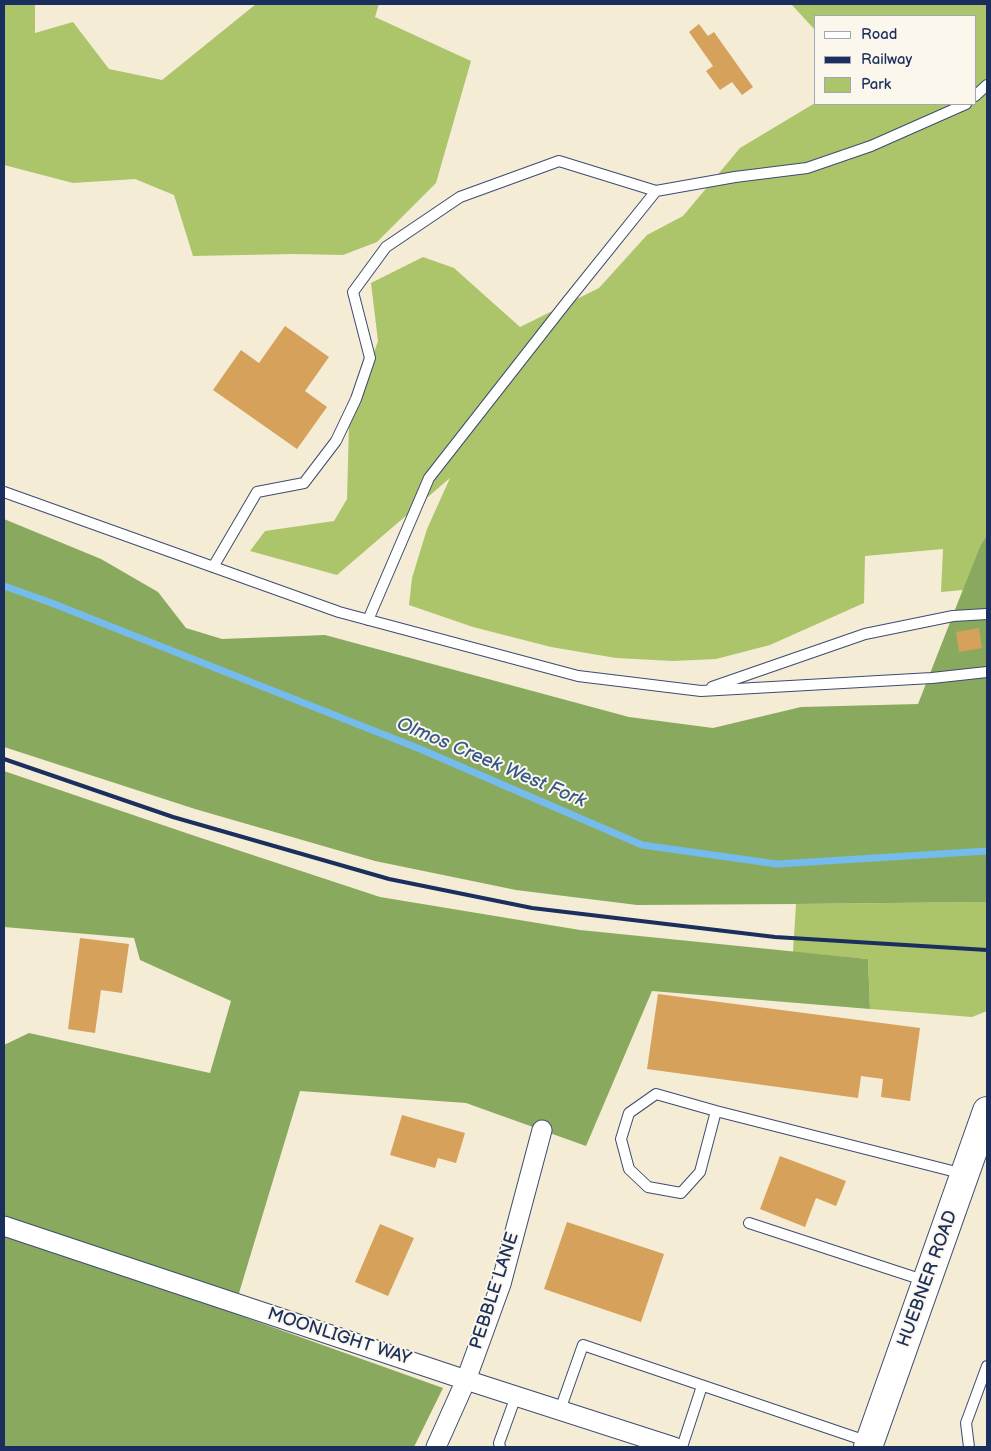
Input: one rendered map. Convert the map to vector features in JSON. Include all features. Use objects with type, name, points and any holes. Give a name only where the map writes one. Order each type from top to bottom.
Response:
[{"type":"main road","name":"HUEBNER ROAD","points":[[869,1445],[987,1111]]},
{"type":"street","name":"PEBBLE LANE","points":[[436,1447],[466,1380],[501,1284],[542,1130]]},
{"type":"street","name":"MOONLIGHT WAY","points":[[4,1226],[466,1380],[674,1447]]},
{"type":"lane","points":[[976,95],[987,86]]},
{"type":"lane","points":[[213,567],[257,492],[304,483],[336,441],[356,399],[370,358],[353,292],[386,247],[460,197],[559,161],[656,191],[735,177],[807,168],[870,146],[964,105]]},
{"type":"lane","points":[[368,620],[429,478],[656,191]]},
{"type":"lane","points":[[4,492],[338,612],[578,676],[701,691],[932,678],[987,672]]},
{"type":"lane","points":[[701,691],[865,634],[953,616],[987,614]]},
{"type":"lane","points":[[716,1111],[700,1172],[682,1193],[648,1187],[628,1169],[621,1139],[630,1113],[656,1094],[965,1174]]},
{"type":"lane","points":[[749,1223],[927,1282]]},
{"type":"lane","points":[[560,1410],[583,1345],[869,1445]]},
{"type":"lane","points":[[970,1447],[966,1423],[987,1366]]},
{"type":"lane","points":[[682,1447],[702,1386]]},
{"type":"lane","points":[[500,1447],[499,1444],[516,1396]]},
{"type":"green space","points":[[4,4],[35,4],[35,33],[73,22],[109,69],[162,80],[256,4],[379,4],[375,17],[471,61],[436,183],[377,242],[343,255],[193,256],[174,195],[135,179],[73,183],[4,165]]},
{"type":"green space","points":[[791,4],[987,4],[987,535],[980,546],[963,590],[941,592],[943,549],[865,556],[864,603],[770,645],[716,659],[673,661],[616,658],[551,647],[473,627],[409,605],[412,578],[427,529],[450,478],[337,575],[250,551],[265,531],[334,521],[347,499],[349,424],[378,341],[371,283],[423,257],[454,268],[520,327],[599,288],[647,235],[683,216],[740,148],[814,104],[976,105],[976,15],[814,15],[814,29]]},
{"type":"green space","points":[[4,519],[101,559],[158,592],[186,628],[222,639],[325,635],[629,717],[713,728],[801,707],[918,704],[980,546],[987,535],[987,902],[637,905],[516,890],[375,861],[195,809],[4,747]]},
{"type":"green space","points":[[4,771],[380,897],[580,930],[868,959],[870,1009],[652,991],[586,1146],[466,1103],[300,1091],[233,1313],[443,1388],[414,1447],[4,1447],[4,1045],[29,1033],[210,1073],[231,1001],[140,960],[134,938],[4,927]]},
{"type":"green space","points":[[987,902],[987,1011],[972,1017],[870,1009],[868,959],[793,952],[796,904]]},
{"type":"building","points":[[699,24],[708,36],[714,32],[753,87],[742,95],[732,82],[720,90],[706,71],[713,66],[689,32]]},
{"type":"building","points":[[285,326],[329,357],[305,391],[327,407],[297,449],[213,390],[241,350],[259,363]]},
{"type":"building","points":[[979,628],[982,648],[959,652],[956,632]]},
{"type":"building","points":[[80,938],[129,944],[122,993],[101,990],[95,1033],[68,1029]]},
{"type":"building","points":[[658,994],[920,1028],[910,1101],[881,1097],[883,1079],[861,1076],[858,1098],[647,1069]]},
{"type":"building","points":[[402,1115],[465,1133],[456,1163],[438,1158],[435,1168],[390,1155]]},
{"type":"building","points":[[780,1156],[846,1181],[836,1206],[816,1198],[805,1227],[760,1209]]},
{"type":"building","points":[[567,1222],[664,1254],[641,1322],[544,1289]]},
{"type":"building","points":[[380,1224],[414,1238],[388,1296],[355,1282]]},
{"type":"waterway","name":"Olmos Creek West Fork","points":[[4,586],[49,602],[420,749],[642,845],[777,864],[987,851]]},
{"type":"railway","points":[[4,759],[173,817],[389,879],[532,908],[775,937],[987,950]]}]
